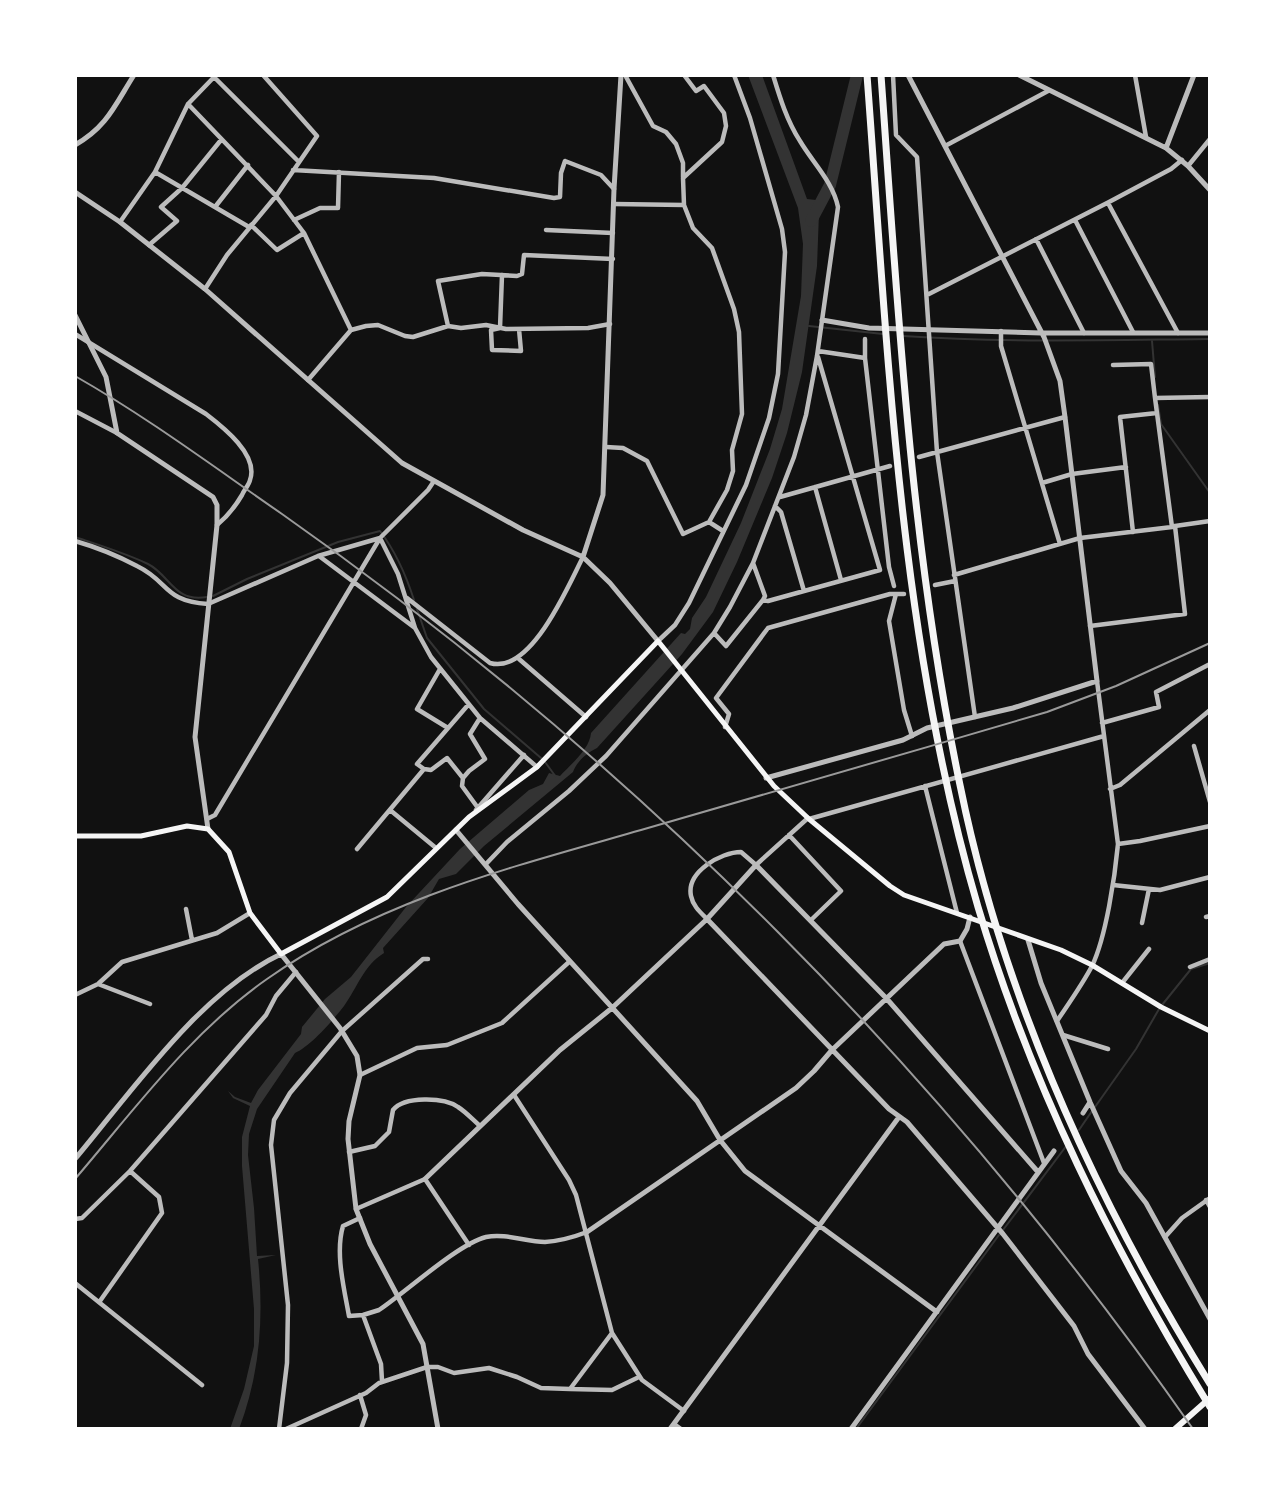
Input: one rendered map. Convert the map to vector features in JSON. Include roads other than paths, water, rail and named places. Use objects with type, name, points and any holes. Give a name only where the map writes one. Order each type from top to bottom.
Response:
[{"type":"highway","points":[[867,75],[887,344],[909,563],[930,702],[961,842],[996,963],[1028,1054],[1061,1132],[1131,1273],[1210,1407]]},
{"type":"highway","points":[[881,75],[897,313],[912,482],[944,700],[968,822],[1008,960],[1039,1050],[1069,1121],[1129,1244],[1208,1381]]},
{"type":"main road","points":[[75,836],[141,836],[187,826],[208,829],[229,852],[250,913],[281,954],[387,897],[436,848],[458,832],[472,815],[537,767],[659,643],[766,778],[890,886],[904,895],[1061,950],[1092,965],[1161,1007],[1210,1031]]},
{"type":"main road","points":[[1175,1429],[1210,1398]]},
{"type":"street","points":[[75,145],[104,125],[134,75]]},
{"type":"street","points":[[205,289],[250,226],[276,196],[317,136],[263,75]]},
{"type":"street","points":[[606,447],[623,448],[647,461],[683,534],[709,522],[727,490],[733,471],[732,450],[742,414],[739,332],[734,309],[712,248],[693,228],[684,205],[683,163],[676,144],[666,132],[653,126],[623,75]]},
{"type":"street","points":[[406,597],[497,666],[519,659],[548,622],[583,556],[603,495],[614,189],[623,75]]},
{"type":"street","points":[[683,178],[722,142],[726,127],[724,113],[704,86],[696,91],[684,75]]},
{"type":"street","points":[[75,192],[120,222],[205,289],[402,463],[523,530],[583,556],[610,583],[659,643],[688,603],[746,485],[769,418],[779,362],[785,252],[775,199],[734,75]]},
{"type":"street","points":[[485,863],[585,777],[714,634],[753,562],[794,457],[806,415],[818,354],[838,207],[832,190],[799,139],[782,104],[773,75]]},
{"type":"street","points":[[893,75],[896,135],[916,157],[937,452],[975,717]]},
{"type":"street","points":[[908,75],[1042,335],[1060,381],[1118,844],[1113,885],[1092,965],[1057,1021]]},
{"type":"street","points":[[1019,75],[1166,148],[1182,160],[1210,190]]},
{"type":"street","points":[[1135,75],[1146,136]]},
{"type":"street","points":[[1166,148],[1194,75]]},
{"type":"street","points":[[120,222],[155,172],[188,104],[215,76],[299,162]]},
{"type":"street","points":[[945,146],[1048,91]]},
{"type":"street","points":[[188,104],[276,196],[304,233],[351,330]]},
{"type":"street","points":[[1188,166],[1210,139]]},
{"type":"street","points":[[149,245],[177,222],[161,207],[182,188],[221,140]]},
{"type":"street","points":[[927,295],[1075,220],[1171,169],[1182,160]]},
{"type":"street","points":[[293,170],[434,178],[554,198],[560,197],[561,173],[565,161],[601,174],[614,189]]},
{"type":"street","points":[[215,207],[248,165]]},
{"type":"street","points":[[155,172],[250,226],[277,250],[304,233]]},
{"type":"street","points":[[294,220],[320,208],[338,208],[339,172]]},
{"type":"street","points":[[1108,202],[1178,333]]},
{"type":"street","points":[[614,204],[684,205]]},
{"type":"street","points":[[1075,220],[1133,332]]},
{"type":"street","points":[[546,230],[614,233]]},
{"type":"street","points":[[1036,239],[1084,333]]},
{"type":"street","points":[[448,326],[438,281],[482,274],[522,274],[524,255],[613,259]]},
{"type":"street","points":[[500,328],[502,275]]},
{"type":"street","points":[[75,315],[106,377],[117,433]]},
{"type":"street","points":[[822,323],[1001,334],[1210,333]]},
{"type":"street","points":[[308,380],[351,330],[378,325],[413,337],[448,326],[461,328],[486,325],[519,329],[588,328],[611,324]]},
{"type":"street","points":[[500,328],[491,330],[492,349],[521,351],[519,329]]},
{"type":"street","points":[[75,334],[206,414],[226,429],[242,448],[252,466],[251,479],[230,514],[217,525]]},
{"type":"street","points":[[1001,334],[1001,345],[1060,544]]},
{"type":"street","points":[[865,340],[889,567],[894,586]]},
{"type":"street","points":[[818,354],[865,358]]},
{"type":"street","points":[[818,354],[880,570]]},
{"type":"street","points":[[1090,626],[1185,614],[1151,364],[1113,365]]},
{"type":"street","points":[[1155,398],[1210,397]]},
{"type":"street","points":[[75,411],[117,433],[213,497],[217,505],[195,737],[208,829]]},
{"type":"street","points":[[1133,531],[1120,417],[1157,412]]},
{"type":"street","points":[[919,457],[1065,417]]},
{"type":"street","points":[[779,497],[890,466]]},
{"type":"street","points":[[1042,483],[1072,474],[1126,467]]},
{"type":"street","points":[[207,819],[215,815],[380,538],[434,481]]},
{"type":"street","points":[[815,487],[841,580]]},
{"type":"street","points":[[775,506],[781,512],[804,591]]},
{"type":"street","points":[[935,585],[1080,538],[1210,521]]},
{"type":"street","points":[[709,522],[723,531]]},
{"type":"street","points":[[75,541],[138,566],[152,575],[173,596],[194,603],[208,604],[318,556],[380,538]]},
{"type":"street","points":[[380,538],[398,574],[415,628],[440,669],[480,718],[537,767]]},
{"type":"street","points":[[318,556],[415,628]]},
{"type":"street","points":[[714,634],[726,646],[763,600],[765,596],[753,562]]},
{"type":"street","points":[[763,600],[768,601],[889,567]]},
{"type":"street","points":[[725,727],[729,714],[716,698],[768,628],[890,594],[904,594]]},
{"type":"street","points":[[897,594],[889,621],[904,710],[912,736]]},
{"type":"street","points":[[519,659],[586,718]]},
{"type":"street","points":[[1102,723],[1159,707],[1156,692],[1210,664]]},
{"type":"street","points":[[440,669],[417,709],[448,728]]},
{"type":"street","points":[[766,778],[912,736],[928,728],[1013,708],[1097,681]]},
{"type":"street","points":[[463,778],[447,758],[431,770],[417,764],[468,705]]},
{"type":"street","points":[[1110,789],[1120,785],[1210,710]]},
{"type":"street","points":[[478,808],[462,786],[468,771],[485,759],[470,734],[480,718]]},
{"type":"street","points":[[356,1209],[425,1179],[560,1050],[612,1008],[707,919],[756,865],[809,818],[1104,736]]},
{"type":"street","points":[[1194,746],[1210,802]]},
{"type":"street","points":[[472,815],[524,755]]},
{"type":"street","points":[[357,849],[424,769]]},
{"type":"street","points":[[925,786],[957,912]]},
{"type":"street","points":[[390,810],[436,848]]},
{"type":"street","points":[[1118,844],[1210,826]]},
{"type":"street","points":[[458,832],[569,962],[697,1101],[720,1140],[744,1171],[937,1312]]},
{"type":"street","points":[[789,835],[841,891],[811,920]]},
{"type":"street","points":[[1038,1172],[887,999],[756,865],[741,852],[725,854],[709,862],[691,886],[691,897],[696,908],[832,1050],[907,1122],[1001,1231],[1074,1326],[1088,1354],[1145,1429]]},
{"type":"street","points":[[1113,885],[1160,890],[1210,877]]},
{"type":"street","points":[[1142,923],[1149,890]]},
{"type":"street","points":[[186,909],[192,940]]},
{"type":"street","points":[[75,995],[98,984],[122,962],[218,933],[250,913]]},
{"type":"street","points":[[360,1218],[343,1226],[340,1237],[341,1267],[349,1316],[379,1310],[469,1245],[486,1237],[545,1242],[587,1233],[796,1087],[944,944],[960,941],[970,917]]},
{"type":"street","points":[[1028,940],[1041,983],[1121,1171],[1146,1203],[1210,1319]]},
{"type":"street","points":[[960,941],[1044,1163]]},
{"type":"street","points":[[1122,983],[1149,949]]},
{"type":"street","points":[[75,1159],[197,1017],[240,978],[264,961],[281,954],[341,1030],[357,1056],[360,1075],[349,1121],[349,1152],[356,1209],[370,1244],[420,1336],[438,1429]]},
{"type":"street","points":[[279,1429],[287,1363],[288,1305],[271,1135],[279,1110],[290,1093],[341,1030],[402,976],[423,959],[428,959]]},
{"type":"street","points":[[1190,967],[1210,960]]},
{"type":"street","points":[[360,1075],[417,1048],[447,1045],[502,1023],[569,962]]},
{"type":"street","points":[[75,1219],[82,1218],[130,1171],[266,1015],[276,996],[297,974]]},
{"type":"street","points":[[98,984],[150,1004]]},
{"type":"street","points":[[1063,1035],[1108,1049]]},
{"type":"street","points":[[514,1095],[569,1180],[587,1233],[612,1333],[639,1376],[684,1411]]},
{"type":"street","points":[[349,1152],[375,1146],[389,1132],[393,1110],[402,1102],[426,1099],[456,1105],[480,1126]]},
{"type":"street","points":[[1083,1113],[1092,1107]]},
{"type":"street","points":[[681,1429],[672,1426],[899,1117]]},
{"type":"street","points":[[851,1429],[937,1312],[1001,1231],[1054,1151]]},
{"type":"street","points":[[100,1301],[162,1213],[159,1196],[130,1171]]},
{"type":"street","points":[[425,1179],[469,1245]]},
{"type":"street","points":[[1165,1237],[1182,1218],[1208,1199],[1210,1207]]},
{"type":"street","points":[[75,1283],[202,1385]]},
{"type":"street","points":[[363,1315],[381,1364],[382,1381]]},
{"type":"street","points":[[570,1390],[612,1333]]},
{"type":"street","points":[[286,1429],[360,1395],[382,1381],[427,1367],[438,1367],[454,1373],[489,1368],[541,1388],[602,1392],[612,1390],[639,1376]]},
{"type":"street","points":[[360,1395],[366,1415],[361,1429]]},
{"type":"waterway","points":[[811,221],[830,185],[857,75]]},
{"type":"waterway","points":[[809,326],[883,334]]},
{"type":"waterway","points":[[903,336],[1018,340],[1210,339]]},
{"type":"waterway","points":[[1152,341],[1155,377]]},
{"type":"waterway","points":[[1158,405],[1161,424],[1210,493]]},
{"type":"waterway","points":[[213,596],[247,579],[338,542],[380,531],[400,564],[414,600]]},
{"type":"waterway","points":[[75,537],[148,564],[187,596],[207,597]]},
{"type":"waterway","points":[[417,609],[427,638],[484,709],[541,758]]},
{"type":"waterway","points":[[545,762],[556,777]]},
{"type":"waterway","points":[[1162,1005],[1191,969],[1210,963]]},
{"type":"waterway","points":[[1095,1107],[1136,1049],[1159,1009]]},
{"type":"waterway","points":[[1079,1130],[1092,1111]]},
{"type":"waterway","points":[[1003,1230],[1067,1145]]},
{"type":"waterway","points":[[856,1429],[999,1235]]},
{"type":"tram line","points":[[75,1179],[165,1073],[213,1023],[267,979],[310,951],[355,928],[448,889],[544,858],[1047,712],[1116,686],[1210,643]]},
{"type":"railway","points":[[75,376],[206,460],[413,610],[539,712],[661,819],[778,932],[889,1049],[996,1171],[1097,1298],[1193,1429]]}]
